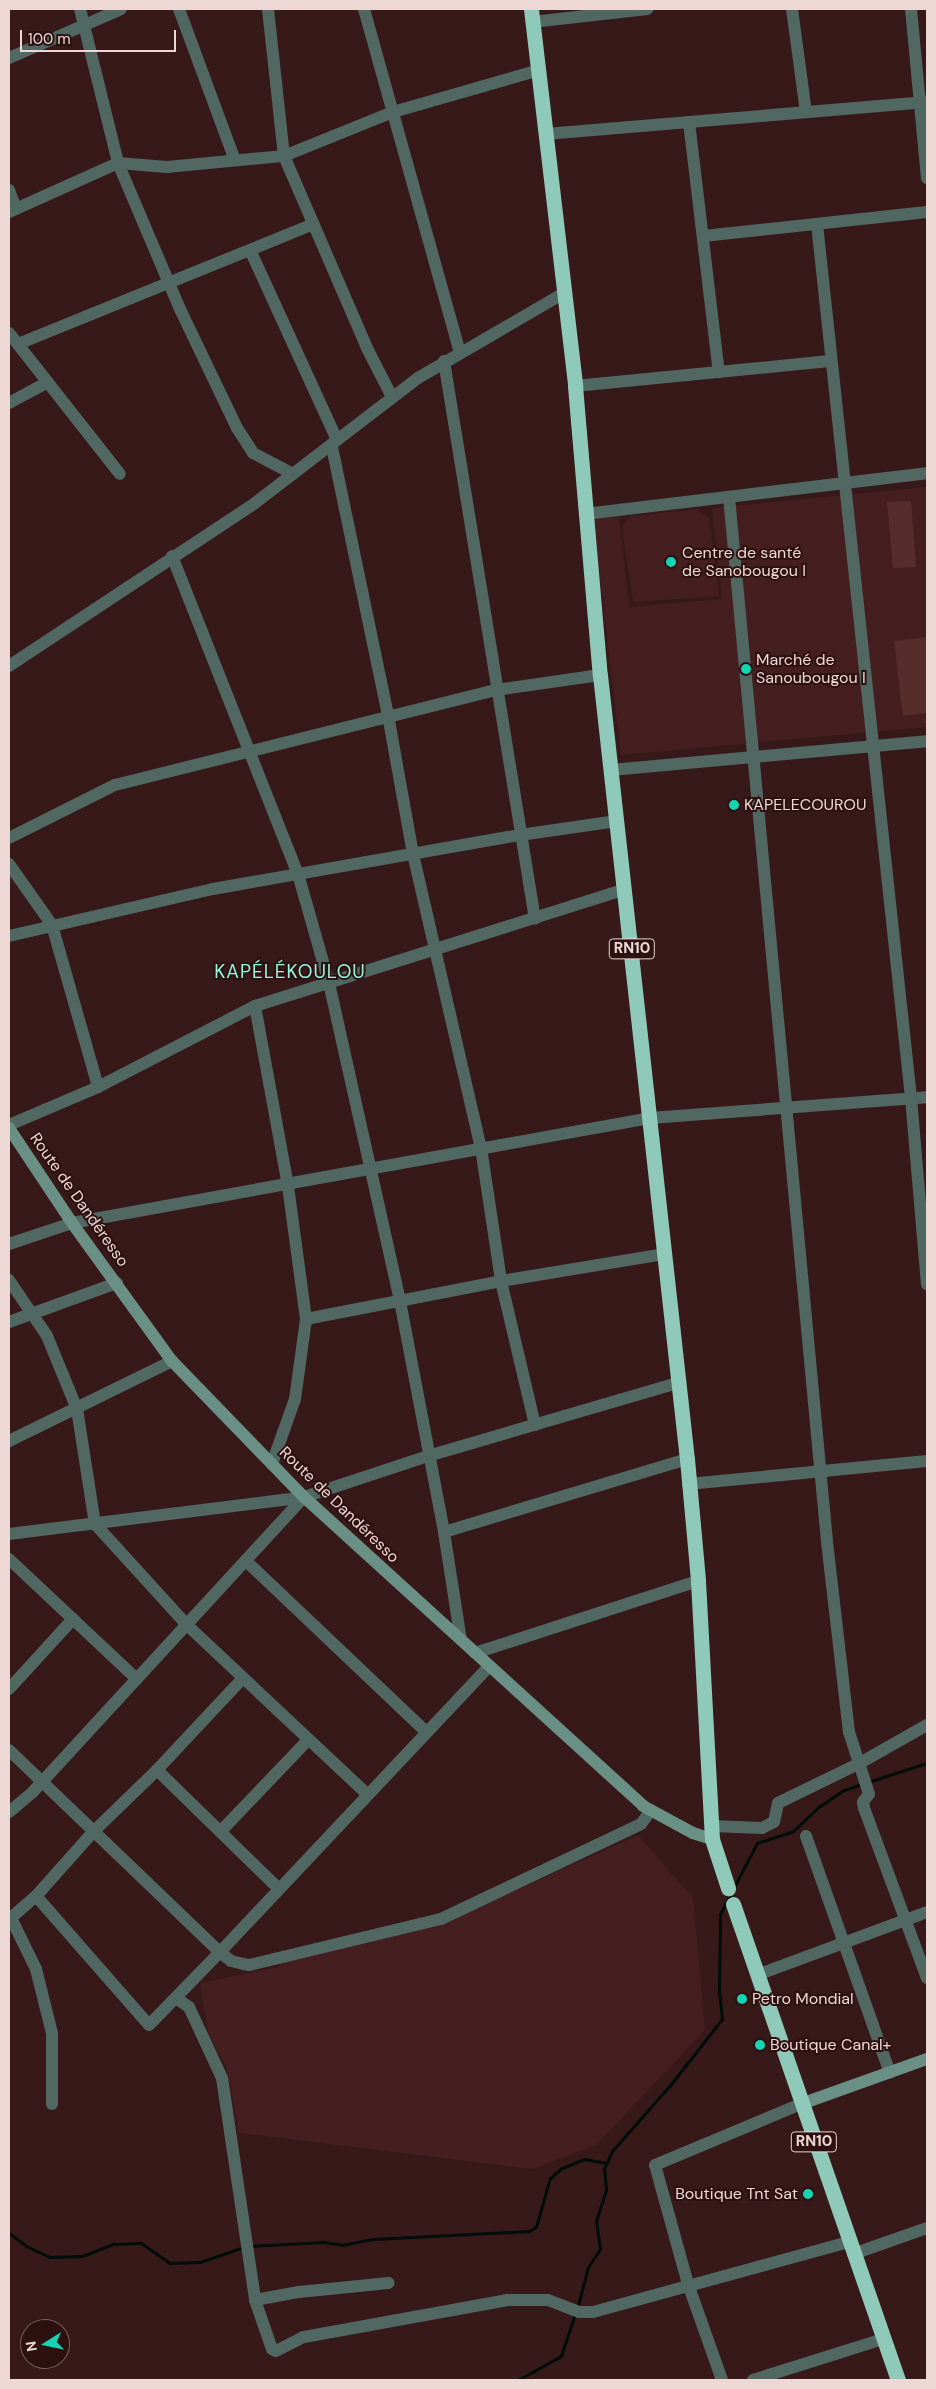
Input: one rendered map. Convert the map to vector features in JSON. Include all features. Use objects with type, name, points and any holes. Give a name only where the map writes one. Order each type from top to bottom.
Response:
[{"type":"highway","name":"RN10","points":[[532,15],[575,386],[600,675],[687,1459],[698,1581],[712,1832],[728,1888]]},
{"type":"highway","name":"RN10","points":[[733,1904],[898,2380]]},
{"type":"street","points":[[80,9],[86,25],[118,163],[170,282],[237,428],[253,454],[293,474]]},
{"type":"street","points":[[9,58],[121,9]]},
{"type":"street","points":[[179,9],[235,160]]},
{"type":"street","points":[[268,9],[284,156],[392,398]]},
{"type":"street","points":[[364,9],[460,352]]},
{"type":"street","points":[[532,15],[646,9]]},
{"type":"street","points":[[792,9],[806,112]]},
{"type":"street","points":[[911,9],[924,103],[927,178]]},
{"type":"street","points":[[9,190],[12,211],[118,163],[167,167],[284,156],[393,112],[539,70]]},
{"type":"street","points":[[546,134],[924,103]]},
{"type":"street","points":[[689,122],[719,372]]},
{"type":"street","points":[[703,236],[927,212]]},
{"type":"street","points":[[18,344],[170,282],[251,252],[314,224]]},
{"type":"street","points":[[817,224],[843,483],[911,1098],[927,1284]]},
{"type":"street","points":[[251,252],[335,443],[388,715],[412,854],[437,951],[481,1148],[501,1281],[535,1425]]},
{"type":"street","points":[[9,666],[172,556],[255,503],[392,398],[444,362],[564,293]]},
{"type":"street","points":[[9,333],[120,474]]},
{"type":"street","points":[[575,386],[830,361]]},
{"type":"street","points":[[444,362],[496,690],[535,919]]},
{"type":"street","points":[[9,402],[48,382]]},
{"type":"street","points":[[585,514],[927,472]]},
{"type":"street","points":[[728,497],[788,1107],[821,1472],[849,1732],[869,1794],[863,1802],[864,1808],[927,1978]]},
{"type":"street","points":[[172,556],[250,748],[298,874],[329,983],[400,1301],[444,1532],[461,1640]]},
{"type":"street","points":[[9,838],[115,785],[250,748],[496,690],[600,675]]},
{"type":"street","points":[[612,770],[754,755],[927,741]]},
{"type":"street","points":[[9,936],[52,925],[298,874],[520,835],[617,821]]},
{"type":"street","points":[[9,864],[52,925],[98,1087]]},
{"type":"street","points":[[9,1127],[98,1087],[255,1006],[437,951],[625,889]]},
{"type":"street","points":[[255,1006],[288,1186],[306,1320],[295,1398],[272,1464]]},
{"type":"street","points":[[9,1244],[72,1223],[288,1186],[481,1148],[650,1118],[927,1096]]},
{"type":"street","name":"Route de Dandéresso","points":[[9,1127],[12,1141],[172,1361],[304,1497],[489,1667],[651,1810],[693,1833],[712,1832]]},
{"type":"street","points":[[306,1320],[501,1281],[664,1254]]},
{"type":"street","points":[[9,1280],[46,1336],[76,1409],[95,1524],[186,1625],[367,1794]]},
{"type":"street","points":[[9,1322],[117,1283]]},
{"type":"street","points":[[9,1441],[172,1361]]},
{"type":"street","points":[[9,1534],[304,1497],[428,1456],[678,1384]]},
{"type":"street","points":[[444,1532],[687,1459]]},
{"type":"street","points":[[688,1484],[927,1461]]},
{"type":"street","points":[[9,1812],[40,1784],[304,1497]]},
{"type":"street","points":[[9,1559],[136,1679]]},
{"type":"street","points":[[246,1561],[426,1732]]},
{"type":"street","points":[[475,1654],[698,1581]]},
{"type":"street","points":[[9,1689],[73,1620]]},
{"type":"street","points":[[36,1896],[149,2025],[489,1667]]},
{"type":"street","points":[[52,2104],[52,2033],[36,1969],[11,1918],[36,1896],[94,1831],[157,1770],[243,1678]]},
{"type":"street","points":[[712,1832],[762,1828],[774,1822],[778,1803],[862,1769],[927,1725]]},
{"type":"street","points":[[221,1831],[308,1740]]},
{"type":"street","points":[[9,1750],[40,1784],[94,1831],[220,1952],[232,1962],[249,1965],[440,1918],[641,1824],[651,1810]]},
{"type":"street","points":[[157,1770],[278,1888]]},
{"type":"street","points":[[806,1836],[890,2073]]},
{"type":"street","points":[[757,1975],[927,1912]]},
{"type":"street","points":[[176,1998],[189,2007],[222,2078],[255,2300],[272,2349],[276,2352],[304,2337],[508,2300],[548,2300],[575,2310],[593,2312],[688,2284],[851,2248],[927,2228]]},
{"type":"street","points":[[722,2380],[688,2284],[655,2165],[801,2104],[927,2060]]},
{"type":"street","points":[[255,2300],[299,2292],[389,2283]]},
{"type":"street","points":[[753,2380],[883,2339]]},
{"type":"shaded area","name":"Marché de Sanoubougou I","points":[[927,487],[927,727],[621,755],[593,519],[619,516],[629,607],[722,599],[712,508]]},
{"type":"shaded area","points":[[911,501],[916,567],[893,568],[887,502]]},
{"type":"shaded area","name":"Centre de santé de Sanobougou I","points":[[697,509],[709,518],[719,596],[633,602],[622,527],[631,516]]},
{"type":"shaded area","points":[[927,637],[927,713],[903,716],[894,641]]},
{"type":"shaded area","points":[[638,1835],[693,1898],[705,2030],[596,2145],[532,2169],[239,2133],[227,2069],[208,2033],[200,1983],[280,1967],[280,1962],[446,1922]]},
{"type":"waterway","points":[[868,1782],[927,1763]]},
{"type":"waterway","points":[[577,2309],[588,2267],[600,2249],[596,2221],[606,2190],[604,2169],[612,2151],[671,2084],[722,2019],[719,1990],[720,1914],[757,1843],[793,1831],[820,1806],[844,1790],[862,1784]]},
{"type":"waterway","points":[[250,2246],[324,2242],[342,2245],[373,2239],[529,2231],[536,2227],[550,2178],[562,2168],[584,2159],[607,2163]]},
{"type":"waterway","points":[[9,2233],[26,2246],[50,2257],[82,2256],[114,2244],[141,2243],[170,2263],[200,2262],[244,2247]]},
{"type":"waterway","points":[[518,2380],[561,2356],[575,2314]]},
{"type":"place","name":"Centre de santé de Sanobougou I","points":[[671,562]]},
{"type":"place","name":"Marché de Sanoubougou I","points":[[746,669]]},
{"type":"place","name":"KAPELECOUROU","points":[[734,805]]},
{"type":"place","name":"Petro Mondial","points":[[742,1999]]},
{"type":"place","name":"Boutique Canal+","points":[[760,2045]]},
{"type":"place","name":"Boutique Tnt Sat","points":[[808,2194]]},
{"type":"district","name":"KAPÉLÉKOULOU","points":[[290,972]]}]
